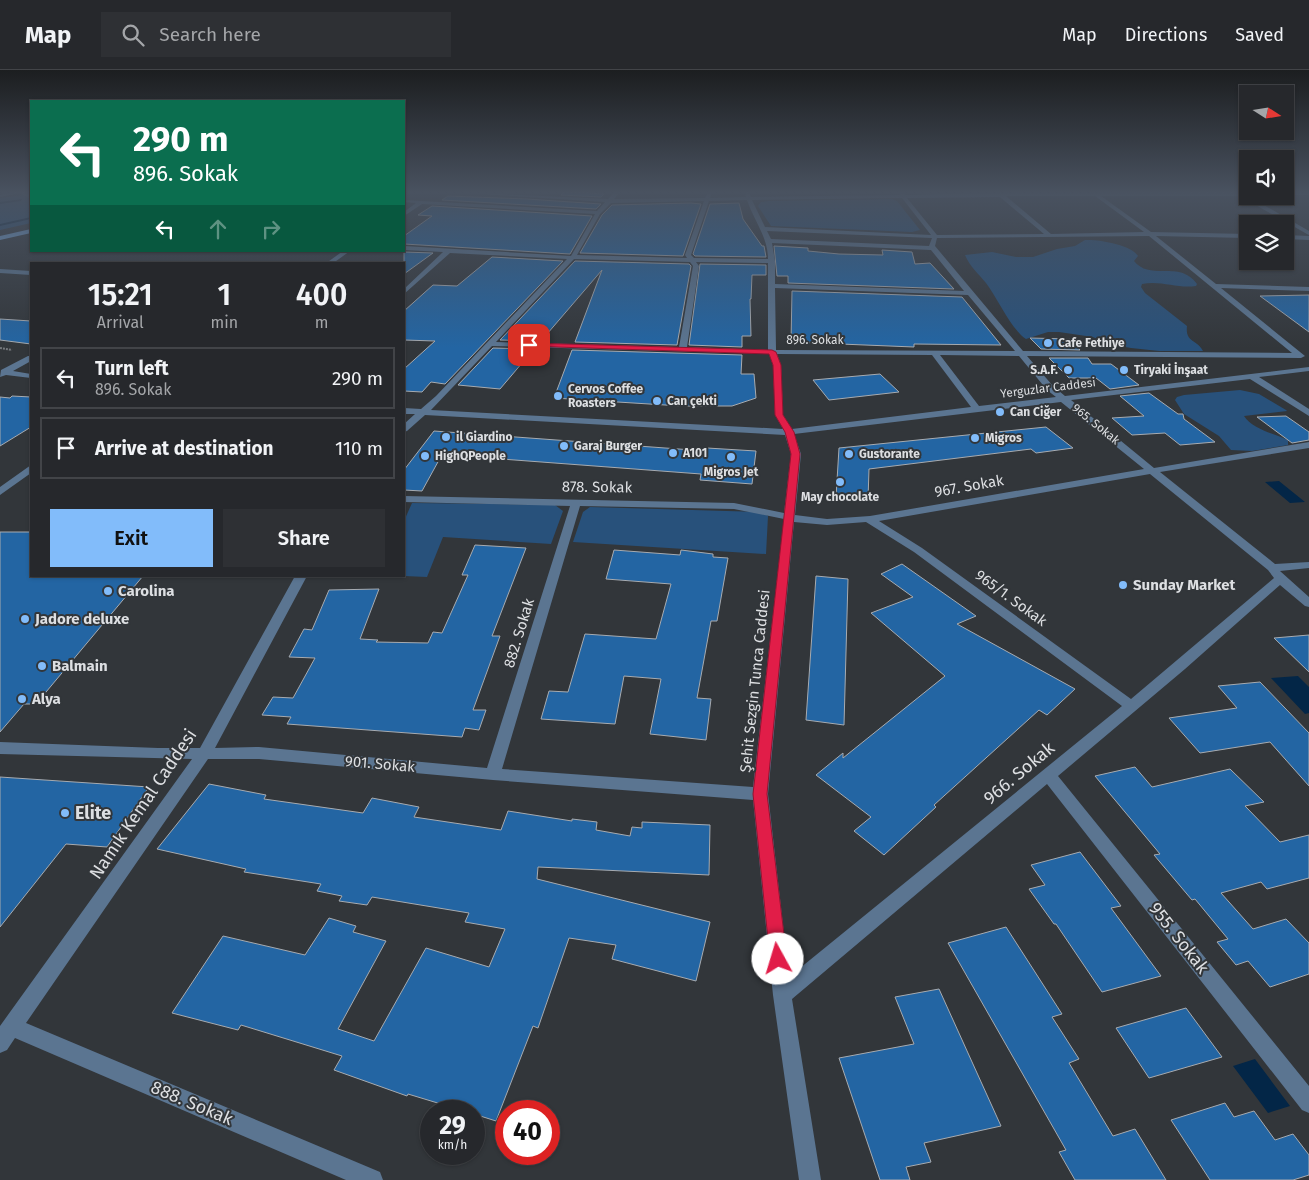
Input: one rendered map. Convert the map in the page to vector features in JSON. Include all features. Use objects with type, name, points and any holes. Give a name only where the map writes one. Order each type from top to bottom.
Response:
[{"type":"street","points":[[405,428],[439,398],[573,257],[580,244]]},
{"type":"street","points":[[683,349],[696,266],[688,254],[692,244]]},
{"type":"street","name":"Şehit Sezgin Tunca Caddesi","points":[[768,244],[772,261],[773,286],[772,352],[777,365],[779,415],[789,432],[796,454],[760,794],[782,995],[810,1180]]},
{"type":"street","points":[[879,244],[933,248],[934,244]]},
{"type":"street","points":[[1162,244],[1309,362]]},
{"type":"street","points":[[405,248],[554,258],[772,261]]},
{"type":"street","name":"965. Sokak","points":[[933,248],[1044,381],[1272,568],[1280,579],[1309,603]]},
{"type":"street","points":[[405,291],[448,251]]},
{"type":"street","points":[[323,262],[331,252]]},
{"type":"street","points":[[331,262],[346,252]]},
{"type":"street","points":[[0,271],[30,273]]},
{"type":"street","points":[[773,286],[970,293]]},
{"type":"street","points":[[1214,286],[1309,290]]},
{"type":"street","name":"896. Sokak","points":[[490,344],[772,352],[1300,355]]},
{"type":"street","points":[[934,353],[977,410]]},
{"type":"street","points":[[2,373],[30,359]]},
{"type":"street","name":"Yerguzlar Caddesi","points":[[789,432],[1309,369]]},
{"type":"street","points":[[2,373],[30,376]]},
{"type":"street","points":[[1253,377],[1309,413]]},
{"type":"street","points":[[405,411],[789,432]]},
{"type":"street","name":"967. Sokak","points":[[788,517],[824,522],[870,520],[998,496],[1309,445]]},
{"type":"street","points":[[0,492],[30,469]]},
{"type":"street","points":[[0,479],[30,480]]},
{"type":"street","name":"878. Sokak","points":[[405,499],[734,506],[757,508],[788,517]]},
{"type":"street","name":"882. Sokak","points":[[493,774],[576,502]]},
{"type":"street","name":"965/1. Sokak","points":[[870,520],[918,550],[1131,706]]},
{"type":"street","points":[[1272,568],[1309,565]]},
{"type":"street","name":"Namık Kemal Caddesi","points":[[0,1043],[205,752],[300,577]]},
{"type":"street","name":"966. Sokak","points":[[782,995],[1131,706],[1280,579]]},
{"type":"street","name":"901. Sokak","points":[[0,748],[158,754],[205,752],[259,753],[493,774],[760,794]]},
{"type":"street","name":"955. Sokak","points":[[1048,774],[1309,1103]]},
{"type":"street","name":"888. Sokak","points":[[13,1026],[372,1180]]},
{"type":"path","points":[[620,390],[622,384]]},
{"type":"shaded area","points":[[1079,244],[1113,244],[1122,246],[1135,252],[1138,256],[1134,261],[1141,267],[1148,270],[1174,271],[1190,277],[1197,284],[1196,286],[1149,283],[1142,284],[1141,287],[1145,293],[1187,326],[1188,335],[1203,351],[1159,351],[1131,348],[1109,344],[1093,337],[1059,332],[1048,332],[1026,339],[1015,328],[991,290],[965,255],[992,252],[1016,257],[1033,257],[1057,249]]},
{"type":"shaded area","points":[[1240,390],[1259,394],[1287,411],[1244,416],[1258,428],[1288,440],[1288,445],[1252,451],[1231,450],[1219,436],[1184,414],[1175,400],[1177,397],[1184,395]]},
{"type":"shaded area","points":[[1279,481],[1305,502],[1290,503],[1265,482]]},
{"type":"shaded area","points":[[412,503],[555,505],[563,511],[551,544],[443,537],[427,577],[405,576],[405,519]]},
{"type":"shaded area","points":[[590,507],[761,512],[768,516],[766,554],[573,542],[583,512]]},
{"type":"shaded area","points":[[1298,676],[1309,687],[1309,713],[1305,714],[1271,678]]},
{"type":"shaded area","points":[[1255,1059],[1290,1106],[1268,1113],[1233,1066]]},
{"type":"building","points":[[405,244],[405,244],[576,244],[570,254]]},
{"type":"building","points":[[585,244],[687,244],[683,256],[580,253]]},
{"type":"building","points":[[696,244],[760,244],[764,246],[766,257],[695,256],[693,254]]},
{"type":"building","points":[[774,246],[808,248],[808,251],[839,254],[883,255],[882,250],[912,252],[915,264],[930,263],[954,289],[788,283],[788,276],[777,276]]},
{"type":"building","points":[[404,252],[433,253],[405,273]]},
{"type":"building","points":[[492,257],[563,261],[445,384],[431,382],[422,392],[405,391],[405,368],[435,341],[405,340],[405,310],[433,285],[457,286]]},
{"type":"building","points":[[575,261],[689,264],[691,266],[677,345],[575,342],[602,270],[541,341],[500,340]]},
{"type":"building","points":[[700,264],[766,265],[766,275],[752,275],[750,299],[751,336],[742,336],[742,347],[689,345]]},
{"type":"building","points":[[792,291],[962,297],[1001,345],[914,344],[914,347],[791,342]]},
{"type":"building","points":[[1309,295],[1309,332],[1260,296]]},
{"type":"building","points":[[0,319],[30,321],[30,344],[0,340]]},
{"type":"building","name":"Cafe Fethiye","points":[[1030,338],[1070,339],[1080,350],[1041,349]]},
{"type":"building","points":[[493,348],[534,349],[500,389],[458,385]]},
{"type":"building","points":[[572,350],[742,355],[741,374],[754,374],[756,398],[732,406],[681,406],[554,398]]},
{"type":"building","points":[[1049,358],[1088,358],[1092,364],[1111,364],[1139,385],[1110,389],[1096,378],[1069,378]]},
{"type":"building","points":[[880,374],[899,392],[829,400],[813,380]]},
{"type":"building","points":[[1149,393],[1178,414],[1183,414],[1184,419],[1215,442],[1180,445],[1165,433],[1132,435],[1112,418],[1144,416],[1120,396]]},
{"type":"building","points":[[12,396],[30,397],[30,428],[0,446],[0,397],[10,398]]},
{"type":"building","points":[[1286,416],[1309,432],[1309,440],[1292,443],[1257,417]]},
{"type":"building","points":[[1046,427],[1073,448],[1036,453],[1031,449],[869,469],[868,500],[836,497],[839,448]]},
{"type":"building","points":[[434,431],[706,451],[707,448],[756,451],[752,484],[700,480],[701,474],[448,455],[444,461],[439,460],[422,491],[405,490],[405,469]]},
{"type":"building","points":[[0,532],[30,532],[30,577],[142,577],[36,704],[24,704],[0,732]]},
{"type":"building","points":[[475,545],[526,548],[492,636],[500,636],[473,710],[486,710],[479,730],[465,728],[462,737],[287,724],[291,717],[262,715],[273,697],[293,698],[315,658],[289,657],[304,629],[312,630],[329,590],[379,589],[360,639],[378,640],[376,642],[428,643],[433,632],[442,633],[468,575],[462,575]]},
{"type":"building","points":[[614,550],[680,555],[681,550],[713,554],[713,557],[728,558],[717,621],[711,621],[697,698],[711,699],[706,740],[650,734],[661,679],[624,676],[615,724],[541,719],[549,691],[568,692],[585,634],[656,639],[671,584],[606,579]]},
{"type":"building","points":[[902,564],[976,616],[957,624],[1075,689],[1047,715],[1039,710],[934,805],[936,807],[884,855],[854,831],[871,817],[816,775],[843,753],[843,758],[945,676],[871,613],[913,597],[881,574]]},
{"type":"building","points":[[816,576],[848,579],[844,725],[806,720]]},
{"type":"building","points":[[1309,635],[1309,672],[1274,638]]},
{"type":"building","points":[[1260,682],[1309,733],[1309,786],[1270,742],[1200,753],[1169,718],[1237,708],[1218,686]]},
{"type":"building","points":[[1135,767],[1152,787],[1230,769],[1264,802],[1245,806],[1280,842],[1309,835],[1309,878],[1267,889],[1261,882],[1221,893],[1253,929],[1286,919],[1309,943],[1309,974],[1270,987],[1248,961],[1236,965],[1217,942],[1228,939],[1195,899],[1192,900],[1154,855],[1160,854],[1095,776]]},
{"type":"building","name":"Elite","points":[[0,777],[149,787],[107,847],[66,844],[0,927]]},
{"type":"building","points":[[209,784],[266,795],[264,799],[363,813],[372,798],[419,807],[414,817],[501,830],[508,811],[572,821],[572,819],[597,822],[596,830],[630,836],[632,827],[642,828],[642,822],[710,825],[709,875],[538,867],[537,879],[710,922],[696,981],[612,959],[616,945],[569,938],[538,1028],[533,1026],[504,1100],[495,1100],[495,1121],[485,1118],[485,1100],[428,1100],[408,1094],[407,1096],[334,1070],[342,1056],[241,1025],[238,1030],[172,1013],[223,936],[305,955],[329,918],[356,926],[353,932],[386,941],[338,1029],[374,1041],[426,948],[489,967],[505,929],[465,922],[469,913],[372,897],[367,905],[339,901],[342,896],[317,891],[321,884],[244,872],[246,869],[157,849]]},
{"type":"building","points":[[1080,852],[1121,906],[1111,908],[1161,976],[1102,992],[1056,924],[1054,924],[1029,889],[1045,885],[1031,865]]},
{"type":"building","points":[[1006,927],[1062,1014],[1052,1017],[1079,1059],[1069,1063],[1113,1136],[1135,1129],[1166,1180],[1075,1180],[1059,1152],[1066,1150],[948,943]]},
{"type":"building","points":[[939,989],[1001,1126],[924,1143],[931,1162],[906,1167],[910,1180],[880,1180],[839,1058],[914,1044],[895,997]]},
{"type":"building","points":[[1186,1008],[1222,1057],[1149,1078],[1116,1028]]},
{"type":"building","points":[[1225,1103],[1234,1117],[1254,1111],[1275,1140],[1293,1134],[1309,1155],[1309,1175],[1293,1180],[1210,1180],[1171,1120]]},
{"type":"place","name":"Cafe Fethiye","points":[[1048,343]]},
{"type":"place","name":"S.A.F.","points":[[1068,370]]},
{"type":"place","name":"Tiryaki İnşaat","points":[[1124,370]]},
{"type":"place","name":"Cervos Coffee Roasters","points":[[558,396]]},
{"type":"place","name":"Can çekti","points":[[657,401]]},
{"type":"place","name":"Can Ciğer","points":[[1000,412]]},
{"type":"place","name":"il Giardino","points":[[446,437]]},
{"type":"place","name":"Migros","points":[[975,438]]},
{"type":"place","name":"Garaj Burger","points":[[564,446]]},
{"type":"place","name":"A101","points":[[673,453]]},
{"type":"place","name":"Gustorante","points":[[849,454]]},
{"type":"place","name":"HighQPeople","points":[[425,456]]},
{"type":"place","name":"Migros Jet","points":[[731,457]]},
{"type":"place","name":"May chocolate","points":[[840,482]]},
{"type":"place","name":"Sunday Market","points":[[1123,585]]},
{"type":"place","name":"Carolina","points":[[108,591]]},
{"type":"place","name":"Jadore deluxe","points":[[25,619]]},
{"type":"place","name":"Balmain","points":[[42,666]]},
{"type":"place","name":"Alya","points":[[22,699]]},
{"type":"place","name":"Elite","points":[[65,813]]},
{"type":"route","points":[[529,345],[772,352],[777,365],[779,415],[789,432],[796,454],[760,794],[778,959]]}]
